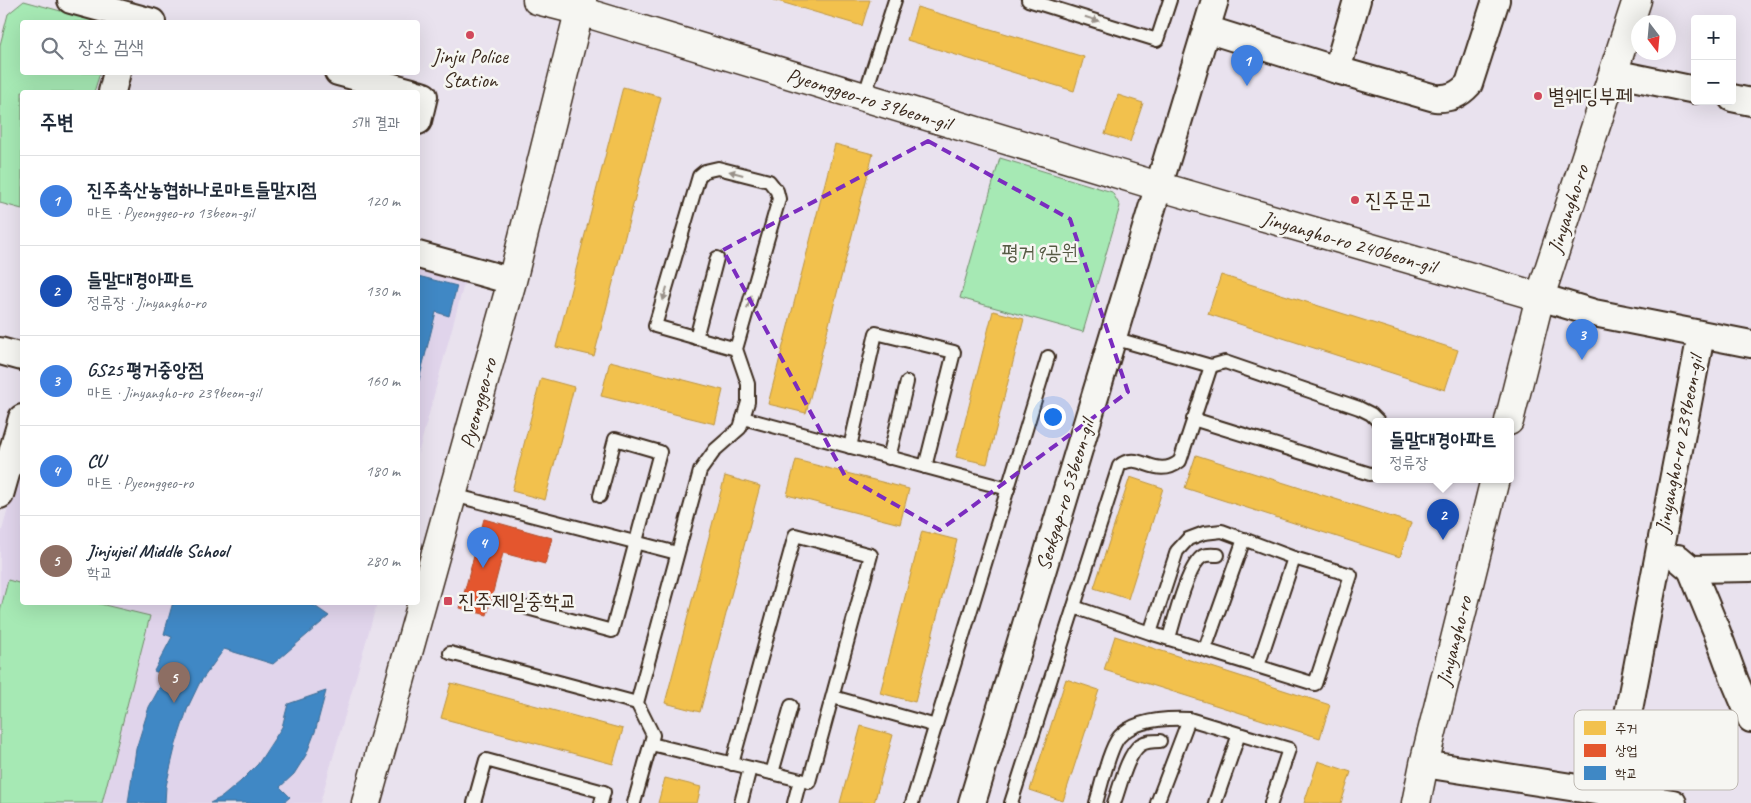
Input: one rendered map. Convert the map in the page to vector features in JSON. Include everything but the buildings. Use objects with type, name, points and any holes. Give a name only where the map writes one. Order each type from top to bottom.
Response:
[{"type":"street","points":[[71,0],[138,16]]},
{"type":"street","name":"Pyeonggeo-ro 39beon-gil","points":[[537,0],[581,5],[864,97],[1158,186]]},
{"type":"street","name":"Seokgap-ro 53beon-gil","points":[[972,803],[1215,0]]},
{"type":"street","points":[[1337,70],[1357,0]]},
{"type":"street","points":[[1206,29],[1337,70],[1435,98],[1445,98],[1454,96],[1469,84],[1496,0]]},
{"type":"street","name":"Jinyangho-ro","points":[[1510,418],[1540,297],[1637,0]]},
{"type":"street","name":"Pyeonggeo-ro","points":[[366,803],[512,281],[581,5]]},
{"type":"street","points":[[1612,73],[1691,89]]},
{"type":"street","points":[[112,90],[116,75]]},
{"type":"street","points":[[349,75],[405,90]]},
{"type":"street","points":[[420,95],[424,96],[420,113]]},
{"type":"street","points":[[1736,99],[1751,102]]},
{"type":"street","name":"Jinyangho-ro 240beon-gil","points":[[1158,186],[1540,297]]},
{"type":"street","points":[[420,256],[512,281]]},
{"type":"street","name":"Jinyangho-ro 239beon-gil","points":[[1540,297],[1594,313],[1751,344]]},
{"type":"street","name":"Jinyangho-ro 239beon-gil","points":[[1691,569],[1660,543],[1700,335]]},
{"type":"street","points":[[0,351],[20,356]]},
{"type":"street","points":[[0,495],[20,425]]},
{"type":"street","name":"Jinyangho-ro","points":[[1416,803],[1494,483]]},
{"type":"street","points":[[1629,710],[1660,543]]},
{"type":"street","points":[[1750,716],[1734,681],[1717,632],[1691,569],[1751,568]]},
{"type":"street","points":[[1424,764],[1612,798],[1673,803]]},
{"type":"lane","points":[[864,97],[895,0]]},
{"type":"lane","points":[[1028,0],[1157,40],[1170,0]]},
{"type":"lane","points":[[634,803],[653,735],[637,703],[700,471],[715,450],[740,428],[748,402],[748,384],[736,349],[779,199],[777,191],[769,181],[718,168],[705,171],[698,176],[655,326],[736,349]]},
{"type":"lane","points":[[696,338],[717,258]]},
{"type":"lane","points":[[850,447],[876,333],[954,352],[925,467]]},
{"type":"lane","points":[[1113,338],[1211,366],[1225,362],[1359,408],[1375,418]]},
{"type":"lane","points":[[912,803],[1048,357]]},
{"type":"lane","points":[[1011,803],[1119,466],[1125,461],[1132,460],[1157,468],[1173,466],[1180,461],[1211,366]]},
{"type":"lane","points":[[889,458],[907,382]]},
{"type":"lane","points":[[743,418],[1008,489]]},
{"type":"lane","points":[[1194,419],[1370,474]]},
{"type":"lane","points":[[527,608],[612,631],[660,452],[615,439],[600,496]]},
{"type":"lane","points":[[453,495],[678,553]]},
{"type":"lane","points":[[1074,607],[1150,633],[1315,684],[1351,576],[1222,532],[1204,534],[1188,539],[1177,551],[1150,633]]},
{"type":"lane","points":[[651,744],[732,764],[809,782],[871,555],[795,535],[732,764]]},
{"type":"lane","points":[[1205,649],[1244,539]]},
{"type":"lane","points":[[1169,638],[1194,563],[1203,556],[1218,555]]},
{"type":"lane","points":[[1258,666],[1294,558]]},
{"type":"lane","points":[[450,653],[637,703]]},
{"type":"lane","points":[[833,697],[936,726]]},
{"type":"lane","points":[[772,773],[791,706]]},
{"type":"lane","points":[[1160,741],[1148,741],[1140,745],[1132,754],[1113,803],[1097,801],[1119,737],[1130,729],[1151,721],[1174,718],[1189,719],[1288,749],[1271,803]]},
{"type":"lane","points":[[1157,803],[1189,719]]},
{"type":"lane","points":[[1214,803],[1238,734]]},
{"type":"lane","points":[[474,803],[486,760],[604,792],[601,803]]},
{"type":"lane","points":[[741,803],[750,768]]},
{"type":"lane","points":[[794,803],[800,780]]},
{"type":"highlighted area","points":[[928,141],[1070,219],[1128,392],[940,530],[845,476],[723,250]]},
{"type":"shaded area","points":[[420,269],[465,280],[420,447]]},
{"type":"shaded area","points":[[20,463],[20,605],[376,605],[320,803],[0,803],[0,538]]},
{"type":"green space","points":[[24,1],[94,20],[20,20],[20,75],[99,75],[95,90],[20,90],[20,208],[0,203],[0,45],[8,14]]},
{"type":"green space","name":"평거9공원","points":[[1000,158],[1112,192],[1120,206],[1083,332],[960,298]]},
{"type":"green space","points":[[8,580],[20,583],[20,605],[104,605],[150,616],[102,803],[0,803],[0,612]]},
{"type":"place","name":"Jinju Police Station","points":[[470,35]]},
{"type":"place","name":"진주축산농협하나로마트들말지점","points":[[1247,86]]},
{"type":"place","name":"별웨딩부페","points":[[1538,96]]},
{"type":"place","name":"진주문고","points":[[1355,200]]},
{"type":"place","name":"GS25 평거중앙점","points":[[1582,360]]},
{"type":"place","name":"들말대경아파트","points":[[1443,540]]},
{"type":"place","name":"CU","points":[[483,568]]},
{"type":"place","name":"진주제일중학교","points":[[448,601]]},
{"type":"place","name":"Jinjujeil Middle School","points":[[174,703]]}]
